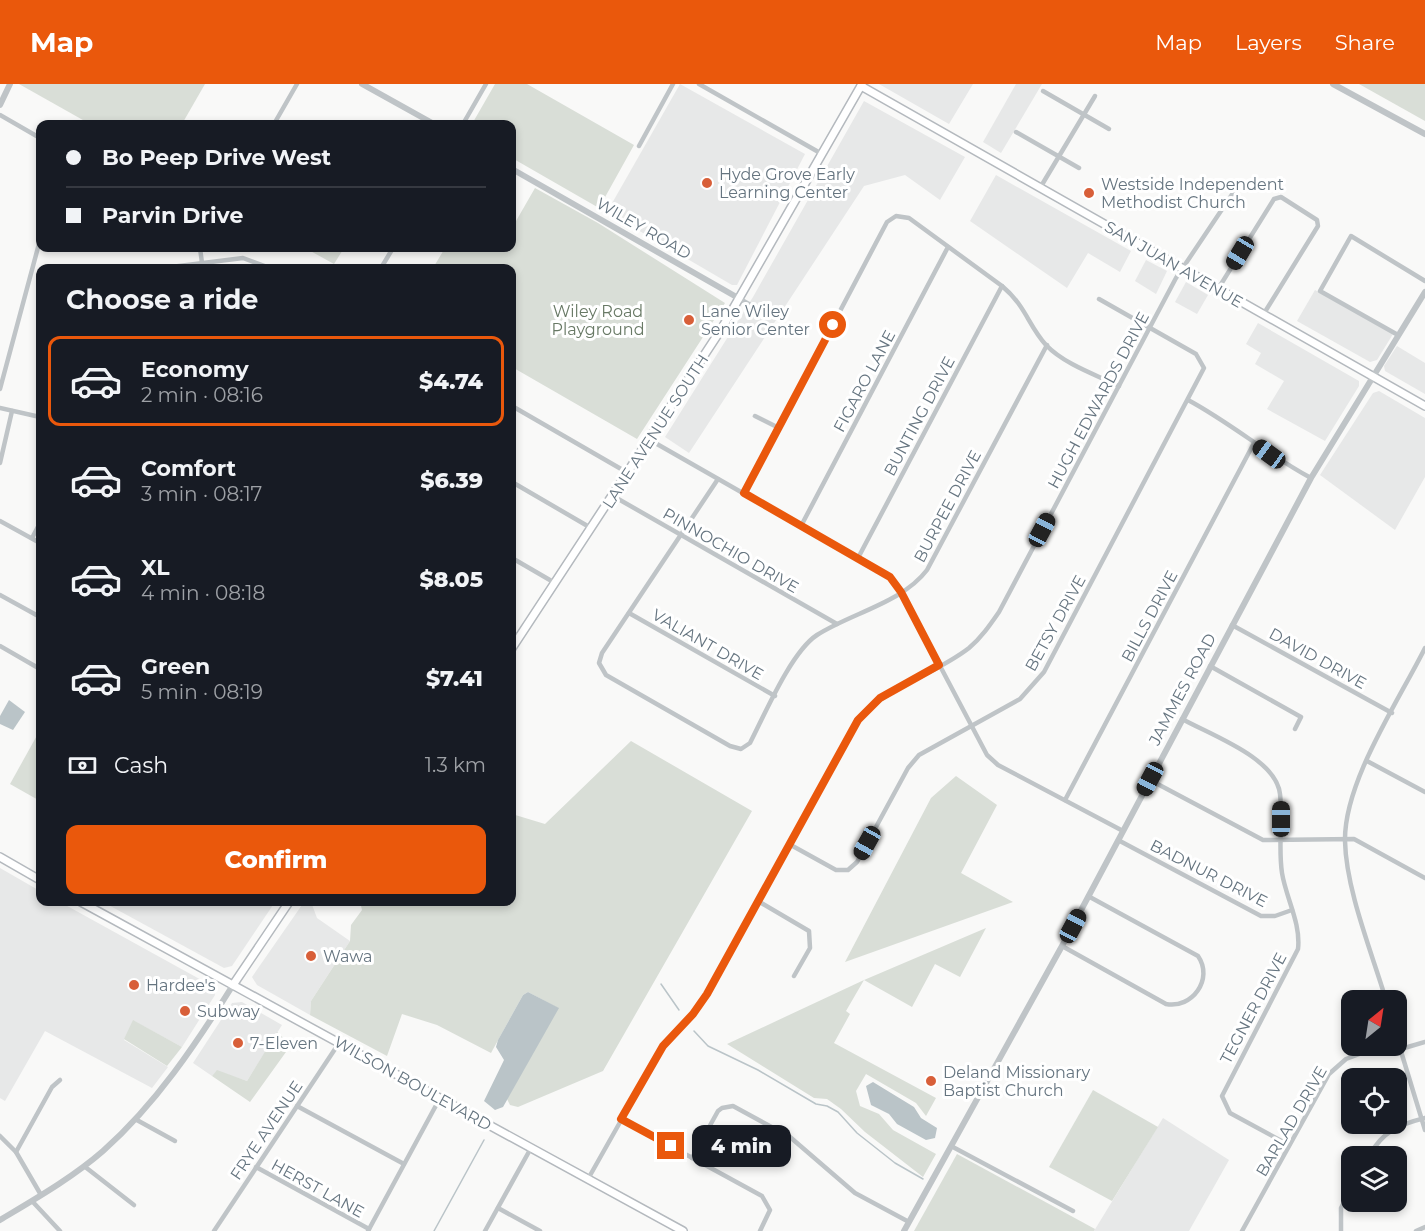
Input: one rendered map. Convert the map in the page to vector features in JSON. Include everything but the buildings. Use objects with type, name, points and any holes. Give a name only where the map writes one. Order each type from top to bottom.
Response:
[{"type":"main road","name":"LANE AVENUE SOUTH","points":[[516,634],[555,583],[740,299],[862,85]]},
{"type":"main road","name":"SAN JUAN AVENUE","points":[[862,85],[1425,406]]},
{"type":"main road","points":[[0,857],[36,877]]},
{"type":"main road","name":"WILSON BOULEVARD","points":[[88,906],[683,1231]]},
{"type":"main road","points":[[233,985],[286,906]]},
{"type":"street","points":[[0,105],[10,84]]},
{"type":"street","points":[[276,120],[297,84]]},
{"type":"street","points":[[362,84],[427,120]]},
{"type":"street","points":[[465,120],[486,84]]},
{"type":"street","points":[[639,146],[674,84]]},
{"type":"street","points":[[699,84],[822,154]]},
{"type":"street","points":[[1333,84],[1425,134]]},
{"type":"street","points":[[1043,91],[1109,129]]},
{"type":"street","points":[[1040,188],[1095,96]]},
{"type":"street","points":[[0,115],[36,136]]},
{"type":"street","points":[[1016,132],[1079,168]]},
{"type":"street","name":"WILEY ROAD","points":[[516,171],[763,312]]},
{"type":"street","name":"HUGH EDWARDS DRIVE","points":[[588,1179],[663,1046],[704,999],[858,720],[880,698],[970,647],[999,612],[1182,268],[1237,187]]},
{"type":"street","points":[[1218,289],[1274,199],[1281,198],[1317,220],[1318,226],[1263,315]]},
{"type":"street","points":[[744,493],[887,222],[896,216],[909,218],[1002,286],[1024,308],[1047,345],[1063,357],[1119,386]]},
{"type":"street","points":[[1398,335],[1320,291],[1351,236],[1425,281]]},
{"type":"street","name":"FIGARO LANE","points":[[801,526],[948,247]]},
{"type":"street","points":[[0,389],[36,252]]},
{"type":"street","points":[[201,252],[202,263]]},
{"type":"street","points":[[196,264],[243,258],[259,264]]},
{"type":"street","name":"BUNTING DRIVE","points":[[858,558],[1002,286]]},
{"type":"street","name":"JAMMES ROAD","points":[[904,1231],[1062,946],[1311,478],[1425,292]]},
{"type":"street","name":"BETSY DRIVE","points":[[789,844],[836,870],[848,870],[856,862],[912,762],[926,749],[1020,699],[1044,672],[1204,368],[1201,358],[1099,299]]},
{"type":"street","name":"BURPEE DRIVE","points":[[629,613],[602,653],[599,663],[606,675],[730,746],[741,748],[750,742],[803,648],[817,635],[901,592],[916,582],[927,570],[1047,345]]},
{"type":"street","points":[[1188,400],[1311,478]]},
{"type":"street","points":[[0,408],[36,416]]},
{"type":"street","points":[[516,408],[628,473]]},
{"type":"street","points":[[0,463],[12,411]]},
{"type":"street","points":[[755,416],[778,428]]},
{"type":"street","points":[[650,440],[885,574],[901,592],[970,726],[992,761],[1123,831]]},
{"type":"street","name":"BILLS DRIVE","points":[[1065,800],[1254,443]]},
{"type":"street","points":[[629,613],[718,479]]},
{"type":"street","points":[[516,484],[591,528]]},
{"type":"street","name":"PINNOCHIO DRIVE","points":[[613,496],[837,624]]},
{"type":"street","points":[[0,521],[36,540]]},
{"type":"street","points":[[32,538],[36,530]]},
{"type":"street","points":[[516,560],[555,583]]},
{"type":"street","points":[[0,595],[36,616]]},
{"type":"street","name":"VALIANT DRIVE","points":[[629,613],[775,696]]},
{"type":"street","name":"DAVID DRIVE","points":[[1232,625],[1392,713]]},
{"type":"street","points":[[0,646],[36,667]]},
{"type":"street","points":[[1383,990],[1350,878],[1345,840],[1352,795],[1425,648]]},
{"type":"street","points":[[1210,666],[1301,717],[1295,729]]},
{"type":"street","name":"TEGNER DRIVE","points":[[1182,719],[1258,760],[1271,771],[1281,796],[1282,875],[1299,940],[1296,955],[1222,1090],[1222,1103],[1230,1113],[1289,1145]]},
{"type":"street","points":[[1367,761],[1425,792]]},
{"type":"street","points":[[1150,779],[1263,840],[1280,842],[1354,839],[1425,878]]},
{"type":"street","name":"BADNUR DRIVE","points":[[1118,840],[1261,916],[1292,910]]},
{"type":"street","points":[[1062,946],[1166,1004],[1175,1005],[1189,1001],[1200,985],[1204,969],[1198,956],[1088,896]]},
{"type":"street","points":[[758,901],[809,931],[810,948],[794,976]]},
{"type":"street","points":[[0,1220],[84,1166],[135,1119],[168,1081],[233,985]]},
{"type":"street","name":"FRYE AVENUE","points":[[215,1229],[339,1042]]},
{"type":"street","points":[[1407,1047],[1425,1042]]},
{"type":"street","name":"BARLAD DRIVE","points":[[1242,1231],[1329,1074],[1346,1059],[1354,1056]]},
{"type":"street","points":[[1403,1056],[1425,1130]]},
{"type":"street","points":[[16,1152],[52,1087],[60,1080]]},
{"type":"street","points":[[368,1230],[440,1098]]},
{"type":"street","points":[[297,1106],[404,1164]]},
{"type":"street","points":[[692,1158],[718,1111],[722,1107],[733,1106],[790,1137],[855,1192],[909,1222]]},
{"type":"street","points":[[135,1119],[175,1142]]},
{"type":"street","points":[[621,1119],[766,1200],[770,1210],[760,1231]]},
{"type":"street","points":[[1375,1146],[1381,1137],[1392,1128],[1423,1119]]},
{"type":"street","points":[[0,1136],[16,1152],[41,1195]]},
{"type":"street","points":[[951,1146],[1073,1210]]},
{"type":"street","points":[[485,1231],[531,1148]]},
{"type":"street","points":[[84,1166],[134,1205]]},
{"type":"street","name":"HERST LANE","points":[[256,1167],[368,1230]]},
{"type":"street","points":[[32,1201],[60,1231]]},
{"type":"street","points":[[498,1208],[540,1231]]},
{"type":"street","points":[[1341,1212],[1341,1231]]},
{"type":"street","points":[[1416,1231],[1425,1227]]},
{"type":"street","points":[[215,1229],[221,1231]]},
{"type":"shaded area","name":"Hyde Grove Early Learning Center","points":[[680,84],[805,154],[737,285],[732,285],[607,212]]},
{"type":"shaded area","points":[[879,84],[973,84],[949,124]]},
{"type":"shaded area","points":[[1016,84],[1042,84],[1001,153],[983,142]]},
{"type":"shaded area","points":[[864,101],[965,157],[940,200],[905,175],[864,186],[689,453],[665,437],[753,297]]},
{"type":"shaded area","points":[[996,175],[1131,251],[1120,272],[1088,253],[1067,288],[970,221]]},
{"type":"shaded area","points":[[1146,260],[1167,271],[1156,294],[1135,281]]},
{"type":"shaded area","points":[[1186,282],[1208,295],[1197,314],[1175,302]]},
{"type":"shaded area","points":[[1315,290],[1393,334],[1377,360],[1370,362],[1297,321]]},
{"type":"shaded area","points":[[1258,323],[1359,381],[1359,386],[1325,441],[1267,409],[1284,381],[1255,364],[1261,353],[1246,344]]},
{"type":"shaded area","points":[[1397,346],[1425,363],[1425,394],[1385,371],[1384,366]]},
{"type":"shaded area","points":[[1379,391],[1425,418],[1425,477],[1395,530],[1320,475],[1373,393]]},
{"type":"shaded area","points":[[9,700],[25,712],[13,730],[0,724],[0,716]]},
{"type":"shaded area","points":[[0,868],[36,889],[36,906],[67,906],[214,987],[215,995],[182,1047],[134,1021],[124,1040],[168,1067],[152,1088],[45,1031],[5,1101],[0,1098]]},
{"type":"shaded area","points":[[110,906],[272,906],[232,966],[224,968]]},
{"type":"shaded area","points":[[301,906],[312,906],[317,918],[350,941],[311,1001],[310,1015],[257,985],[252,977]]},
{"type":"shaded area","points":[[528,992],[559,1008],[503,1107],[495,1110],[484,1101],[504,1060],[496,1047],[523,995]]},
{"type":"shaded area","points":[[242,1002],[282,1025],[247,1081],[217,1071],[212,1076],[193,1063],[232,1003]]},
{"type":"shaded area","points":[[873,1082],[914,1107],[921,1118],[937,1128],[935,1138],[926,1140],[897,1124],[889,1114],[871,1105],[866,1086]]},
{"type":"shaded area","points":[[1163,1118],[1229,1160],[1189,1231],[1094,1231]]},
{"type":"green space","points":[[19,84],[205,84],[184,120],[83,120]]},
{"type":"green space","points":[[495,84],[527,84],[634,145],[599,208],[516,160],[516,120],[474,120]]},
{"type":"green space","points":[[1359,84],[1425,84],[1425,121]]},
{"type":"green space","name":"Wiley Road Playground","points":[[535,188],[598,223],[725,303],[637,439],[516,369],[516,264],[435,264],[443,252],[516,252],[516,221]]},
{"type":"green space","points":[[312,252],[342,252],[334,264]]},
{"type":"green space","points":[[36,737],[36,799],[10,784]]},
{"type":"green space","points":[[631,741],[752,811],[603,1071],[518,1107],[510,1105],[507,1099],[558,1008],[528,992],[523,995],[491,1053],[437,1025],[402,1014],[387,1056],[310,1015],[311,1001],[350,941],[351,925],[362,910],[361,906],[516,906],[516,815],[545,824]]},
{"type":"green space","points":[[956,776],[997,805],[961,873],[1013,902],[845,962],[931,798]]},
{"type":"green space","points":[[986,928],[960,977],[935,964],[912,1007],[864,980]]},
{"type":"green space","points":[[864,980],[846,1011],[850,1014],[834,1043],[936,1098],[926,1116],[916,1103],[866,1074],[856,1091],[860,1106],[879,1114],[893,1130],[936,1154],[923,1177],[827,1099],[814,1098],[727,1044]]},
{"type":"green space","points":[[133,1020],[182,1047],[167,1066],[124,1039]]},
{"type":"green space","points":[[277,1032],[291,1045],[250,1102],[212,1076],[217,1070],[247,1081]]},
{"type":"green space","points":[[1093,1090],[1158,1127],[1112,1201],[1049,1167]]},
{"type":"green space","points":[[957,1154],[1095,1229],[1094,1231],[914,1231]]},
{"type":"waterway","points":[[661,984],[679,1010]]},
{"type":"waterway","points":[[694,1031],[708,1046],[758,1070],[816,1104],[827,1106],[838,1112],[857,1133],[895,1163],[923,1179]]},
{"type":"waterway","points":[[434,1231],[484,1140]]},
{"type":"place","name":"Hyde Grove Early Learning Center","points":[[707,183]]},
{"type":"place","name":"Westside Independent Methodist Church","points":[[1089,193]]},
{"type":"place","name":"Lane Wiley Senior Center","points":[[689,320]]},
{"type":"place","name":"Wawa","points":[[311,956]]},
{"type":"place","name":"Hardee's","points":[[134,985]]},
{"type":"place","name":"Subway","points":[[185,1011]]},
{"type":"place","name":"7-Eleven","points":[[238,1043]]},
{"type":"place","name":"Deland Missionary Baptist Church","points":[[931,1081]]},
{"type":"route","points":[[671,1146],[621,1119],[654,1059],[674,1032],[701,1004],[858,720],[880,698],[894,688],[939,665],[901,592],[890,577],[744,493],[833,325]]}]
